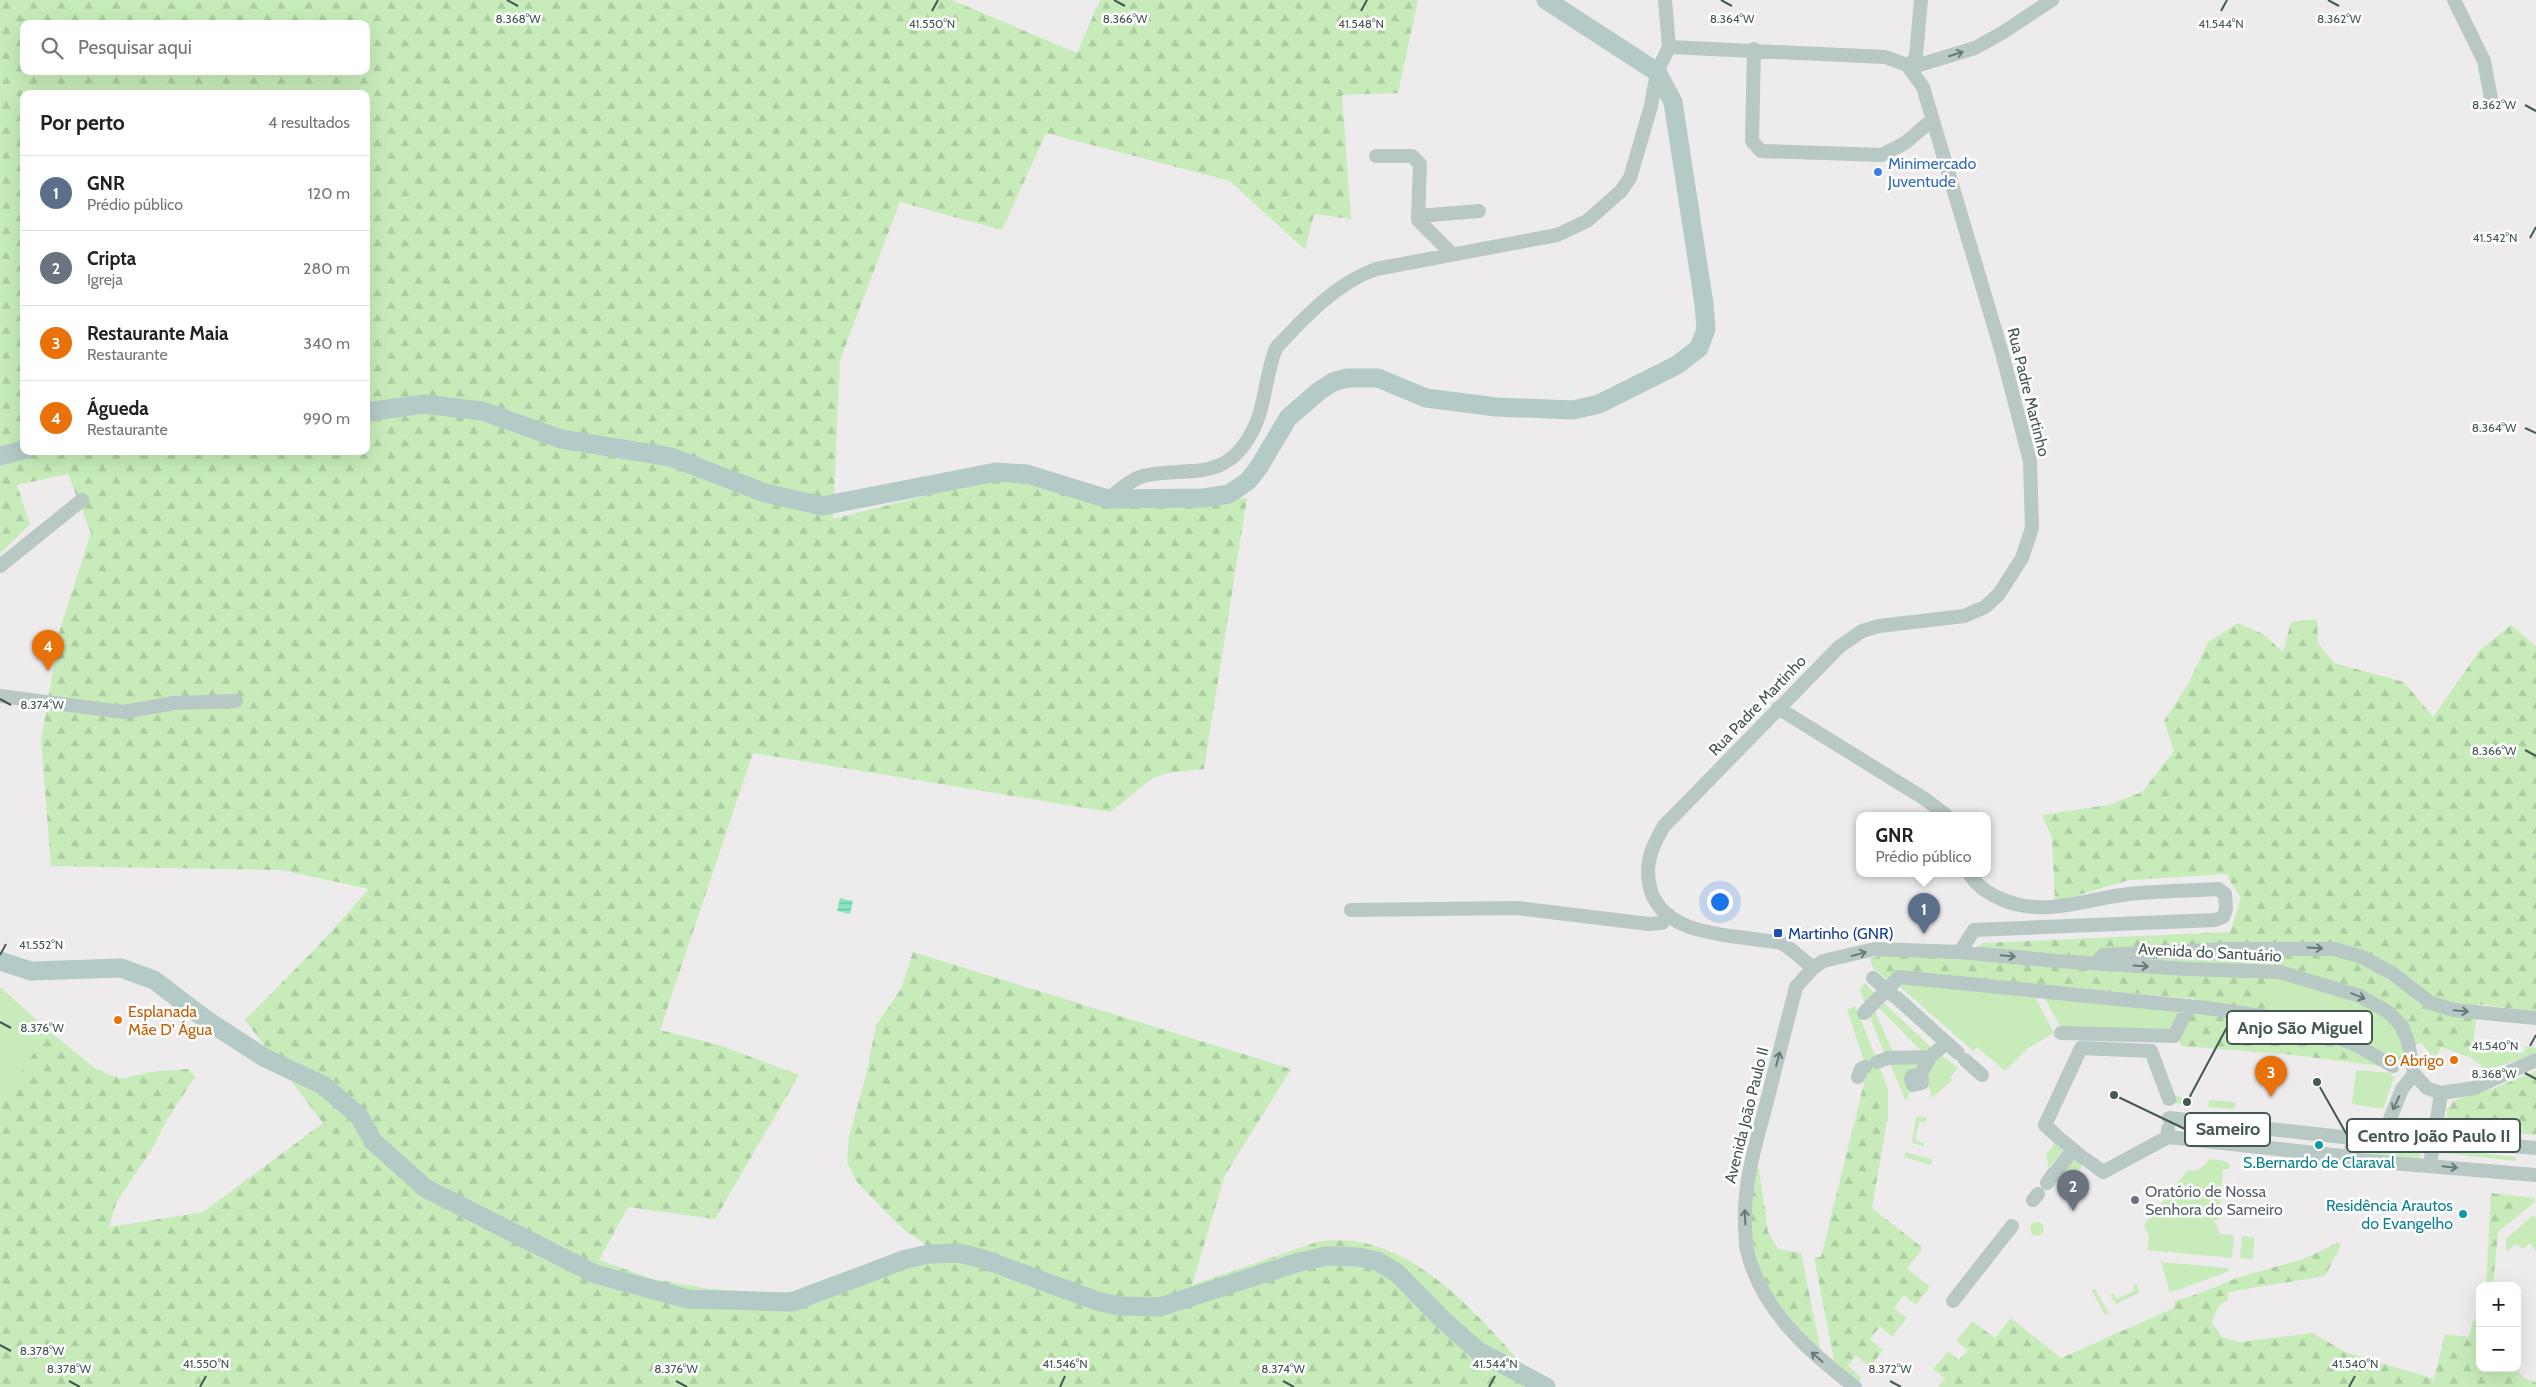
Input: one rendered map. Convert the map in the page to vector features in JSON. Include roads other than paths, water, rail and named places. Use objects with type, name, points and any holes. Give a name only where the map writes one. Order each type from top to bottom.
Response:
[{"type":"main road","points":[[370,411],[424,404],[482,411],[560,439],[671,457],[765,493],[822,506],[996,472],[1027,474],[1108,499],[1204,498],[1229,494],[1248,481],[1259,467],[1288,418],[1319,391],[1333,382],[1347,378],[1378,378],[1426,398],[1496,407],[1573,410],[1599,404],[1677,365],[1698,348],[1706,329],[1704,304],[1673,102],[1657,72],[1546,0]]},
{"type":"main road","points":[[0,456],[20,451]]},
{"type":"main road","points":[[0,961],[31,971],[121,968],[154,980],[208,1021],[265,1058],[323,1085],[359,1116],[374,1142],[425,1188],[595,1274],[688,1299],[792,1302],[906,1259],[929,1254],[959,1254],[982,1259],[1097,1301],[1119,1306],[1160,1306],[1296,1263],[1327,1256],[1359,1256],[1377,1261],[1397,1273],[1441,1318],[1478,1351],[1546,1387]]},
{"type":"street","points":[[1108,499],[1141,477],[1216,468],[1231,458],[1245,445],[1257,421],[1270,362],[1276,348],[1341,286],[1357,275],[1376,269],[1557,235],[1587,221],[1621,191],[1632,172],[1651,106],[1657,72],[1669,47],[1665,0]]},
{"type":"street","points":[[1909,68],[1916,56],[1921,0]]},
{"type":"street","points":[[1669,47],[1885,57],[1909,68],[1975,48],[2002,34],[2052,0]]},
{"type":"street","points":[[2454,0],[2484,61],[2492,104]]},
{"type":"street","points":[[1754,50],[1752,141],[1762,151],[1882,155],[1905,143],[1932,120]]},
{"type":"street","name":"Rua Padre Martinho","points":[[1813,968],[1782,943],[1696,929],[1679,923],[1669,915],[1652,894],[1648,881],[1648,858],[1654,842],[1664,826],[1839,647],[1862,631],[1879,626],[1964,616],[1984,607],[1999,594],[2022,558],[2032,528],[2030,461],[2002,353],[1923,87],[1909,68]]},
{"type":"street","points":[[1376,156],[1412,156],[1420,164],[1418,220],[1452,254]]},
{"type":"street","points":[[1418,216],[1479,211]]},
{"type":"street","points":[[0,566],[82,500]]},
{"type":"street","points":[[0,696],[123,712],[174,703],[236,701]]},
{"type":"street","points":[[1778,708],[1926,798],[1943,812]]},
{"type":"street","points":[[1960,952],[1974,930],[2215,920],[2223,917],[2226,909],[2225,894],[2218,889],[2129,894],[2082,901],[2054,908],[2019,907],[1991,895],[1972,877]]},
{"type":"street","points":[[1351,910],[1518,908],[1649,924],[1662,923],[1669,915]]},
{"type":"street","name":"Avenida do Santuário","points":[[1813,968],[1823,962],[1875,949],[1960,952],[2057,961],[2279,972],[2360,996],[2388,1012],[2402,1026],[2408,1042],[2414,1074]]},
{"type":"street","name":"Avenida do Santuário","points":[[2057,961],[2081,956],[2225,949],[2335,949],[2362,957],[2392,974],[2431,1003],[2453,1010],[2536,1018]]},
{"type":"street","name":"Avenida João Paulo II","points":[[1813,968],[1796,987],[1749,1167],[1744,1199],[1746,1250],[1772,1307],[1787,1326],[1814,1356],[1855,1387]]},
{"type":"street","points":[[1864,1013],[1893,995],[1899,976],[2268,1016],[2322,1031],[2356,1045],[2393,1066]]},
{"type":"street","points":[[1873,978],[1982,1075]]},
{"type":"street","points":[[2060,1034],[2174,1036],[2189,1006]]},
{"type":"street","points":[[1921,1074],[1930,1057],[1946,1042]]},
{"type":"street","points":[[2168,1137],[2169,1107],[2152,1052],[2081,1048],[2045,1125],[2103,1172],[2168,1137],[2351,1157],[2356,1160],[2536,1175]]},
{"type":"street","points":[[1867,1069],[1888,1058],[1930,1057]]},
{"type":"street","points":[[2384,1134],[2402,1089],[2414,1074],[2427,1088],[2441,1093],[2474,1088],[2536,1060]]},
{"type":"street","points":[[2430,1165],[2441,1093]]},
{"type":"street","points":[[2169,1107],[2352,1138]]},
{"type":"street","points":[[2351,1157],[2352,1138],[2357,1133],[2536,1148]]},
{"type":"street","points":[[2045,1185],[2073,1149]]},
{"type":"street","points":[[1954,1302],[2012,1226]]},
{"type":"place","name":"Minimercado Juventude","points":[[1878,172]]},
{"type":"place","name":"Águeda","points":[[48,671]]},
{"type":"place","name":"Martinho (GNR)","points":[[1778,933]]},
{"type":"place","name":"GNR","points":[[1924,934]]},
{"type":"place","name":"Esplanada Mãe D' Água","points":[[118,1020]]},
{"type":"place","name":"O Abrigo","points":[[2454,1060]]},
{"type":"place","name":"Centro João Paulo II","points":[[2317,1082]]},
{"type":"place","name":"Sameiro","points":[[2114,1095]]},
{"type":"place","name":"Restaurante Maia","points":[[2271,1097]]},
{"type":"place","name":"Anjo São Miguel","points":[[2187,1102]]},
{"type":"place","name":"S.Bernardo de Claraval","points":[[2319,1145]]},
{"type":"place","name":"Oratório de Nossa Senhora do Sameiro","points":[[2135,1200]]},
{"type":"place","name":"Cripta","points":[[2073,1211]]},
{"type":"place","name":"Residência Arautos do Evangelho","points":[[2463,1214]]}]
